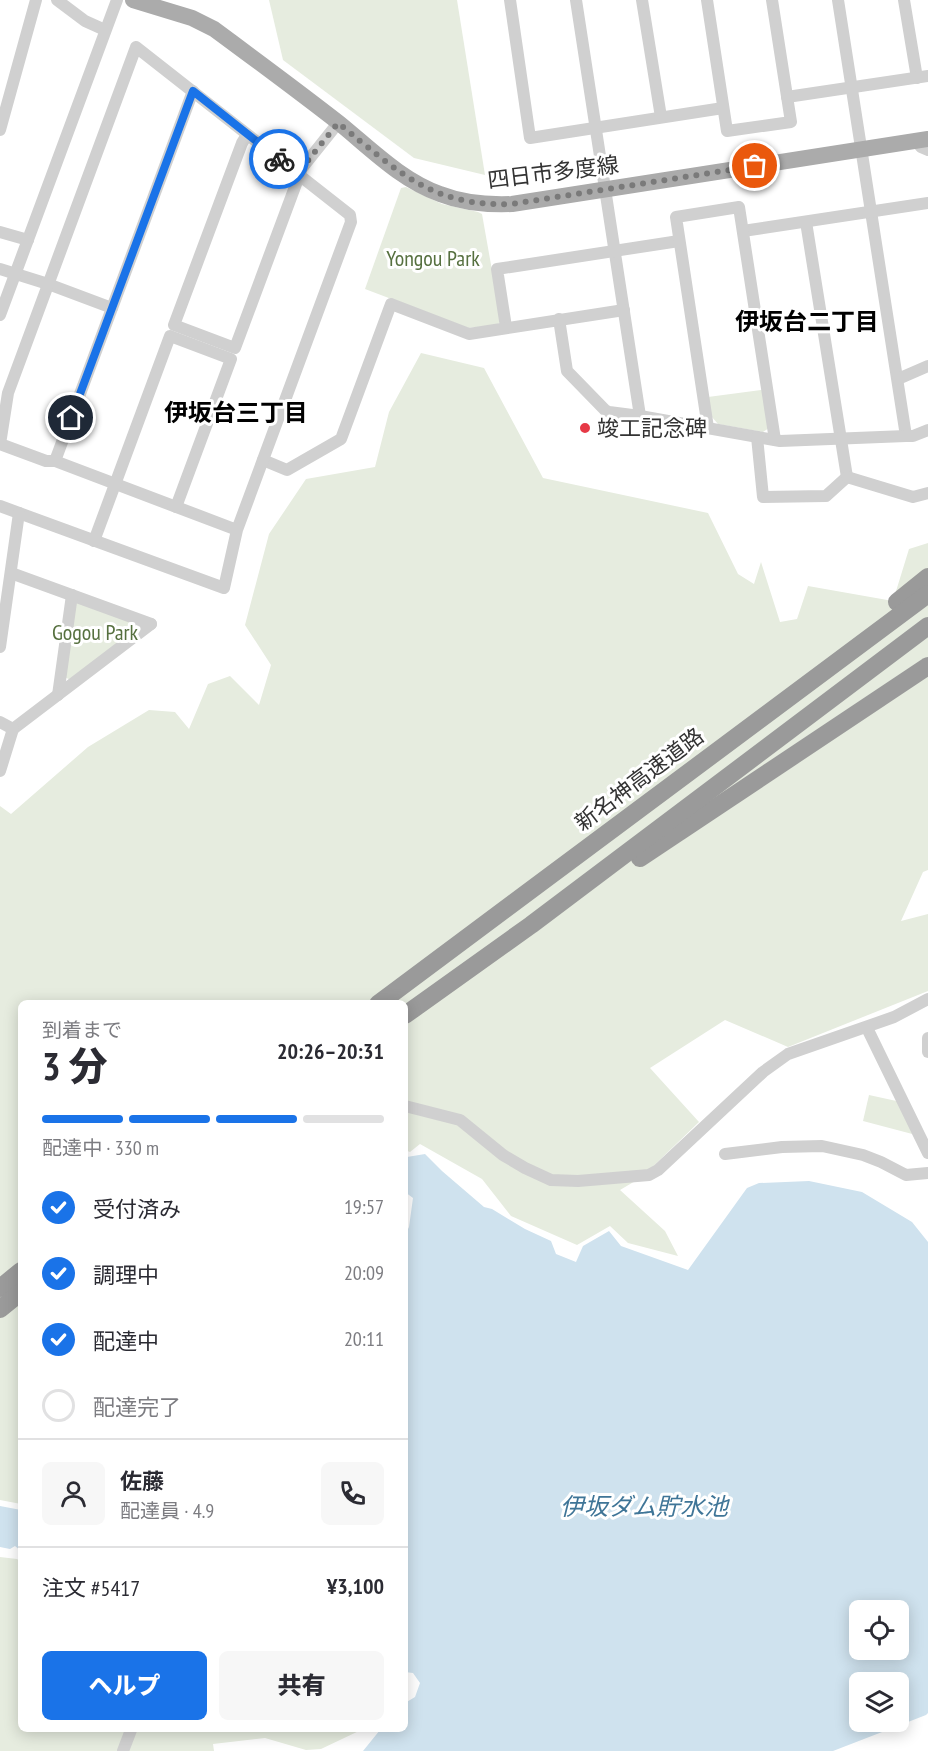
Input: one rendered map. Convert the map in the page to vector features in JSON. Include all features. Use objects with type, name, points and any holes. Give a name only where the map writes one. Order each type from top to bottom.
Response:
[{"type":"highway","points":[[828,667],[867,629],[928,577]]},
{"type":"highway","name":"新名神高速道路","points":[[383,1000],[928,594]]},
{"type":"highway","points":[[408,1013],[531,926],[928,626]]},
{"type":"highway","points":[[531,926],[601,884],[928,666]]},
{"type":"highway","points":[[852,717],[928,673]]},
{"type":"highway","points":[[0,1288],[18,1273]]},
{"type":"highway","points":[[0,1308],[18,1294]]},
{"type":"main road","name":"四日市多度線","points":[[133,0],[172,11],[209,26],[405,176],[425,188],[454,199],[485,204],[512,204],[861,149],[924,143]]},
{"type":"street","points":[[0,130],[36,0]]},
{"type":"street","points":[[57,0],[86,21],[105,30]]},
{"type":"street","points":[[0,315],[117,0]]},
{"type":"street","points":[[510,0],[530,138],[723,108]]},
{"type":"street","points":[[576,0],[640,416]]},
{"type":"street","points":[[642,0],[660,117]]},
{"type":"street","points":[[707,0],[727,130],[791,122],[772,0]]},
{"type":"street","points":[[838,0],[906,436]]},
{"type":"street","points":[[787,97],[922,77],[904,0]]},
{"type":"street","points":[[0,506],[224,588],[237,530],[352,218],[136,47],[8,393],[0,444],[46,461],[55,461],[237,530]]},
{"type":"street","points":[[55,461],[193,91]]},
{"type":"street","points":[[247,135],[242,142],[174,325],[235,348],[302,168],[338,123]]},
{"type":"street","points":[[743,231],[928,203]]},
{"type":"street","points":[[708,428],[676,217],[739,207],[775,440]]},
{"type":"street","points":[[806,222],[847,477]]},
{"type":"street","points":[[0,232],[28,240]]},
{"type":"street","points":[[506,327],[497,269],[679,241]]},
{"type":"street","points":[[0,269],[112,308]]},
{"type":"street","points":[[263,460],[287,470],[341,440],[391,304],[469,334],[624,310]]},
{"type":"street","points":[[559,319],[567,371],[609,412],[775,440],[913,436],[928,430]]},
{"type":"street","points":[[94,541],[170,336],[231,359],[176,507]]},
{"type":"street","points":[[897,378],[928,366]]},
{"type":"street","points":[[757,437],[763,497],[826,496],[847,477]]},
{"type":"street","points":[[847,477],[914,497],[928,493]]},
{"type":"street","points":[[0,647],[19,513]]},
{"type":"street","points":[[0,771],[13,729],[151,624],[11,573]]},
{"type":"street","points":[[58,695],[72,595]]},
{"type":"street","points":[[0,722],[13,729]]},
{"type":"street","points":[[408,1107],[460,1120],[503,1155],[551,1180],[578,1181],[648,1175],[658,1170],[763,1072],[789,1054],[867,1028],[928,999]]},
{"type":"street","points":[[867,1028],[928,1153]]},
{"type":"street","points":[[928,1038],[928,1052]]},
{"type":"street","points":[[725,1154],[782,1147],[822,1146],[863,1155],[906,1175],[928,1173]]},
{"type":"street","points":[[123,1751],[130,1732]]},
{"type":"green space","points":[[269,0],[457,0],[485,175],[414,158],[283,60]]},
{"type":"green space","name":"Yongou Park","points":[[406,187],[442,204],[482,214],[501,321],[497,325],[468,328],[365,289],[401,188]]},
{"type":"green space","points":[[421,353],[484,368],[543,478],[708,513],[738,574],[754,584],[761,562],[780,622],[797,619],[808,586],[893,601],[909,549],[928,543],[928,870],[923,872],[901,921],[928,914],[928,991],[788,1047],[725,1020],[650,1068],[699,1122],[642,1177],[620,1190],[665,1231],[678,1256],[628,1243],[610,1226],[577,1245],[511,1216],[482,1179],[420,1144],[408,1151],[408,1000],[18,1000],[18,1503],[0,1500],[0,806],[11,814],[88,747],[149,710],[175,712],[189,729],[208,684],[230,676],[259,705],[271,665],[245,625],[269,534],[306,479],[375,467],[389,412]]},
{"type":"green space","points":[[764,391],[769,428],[763,432],[718,424],[711,416],[708,397]]},
{"type":"green space","name":"Gogou Park","points":[[79,602],[135,623],[137,630],[71,680],[64,677],[75,604]]},
{"type":"green space","points":[[869,1095],[901,1102],[916,1135],[863,1121]]},
{"type":"green space","points":[[0,1557],[18,1560],[18,1732],[357,1732],[321,1749],[306,1750],[265,1738],[213,1744],[214,1751],[0,1751]]},
{"type":"water","name":"伊坂ダム貯水池","points":[[425,1154],[484,1207],[492,1209],[525,1229],[551,1241],[556,1254],[576,1262],[583,1246],[609,1231],[621,1246],[688,1270],[747,1188],[759,1183],[809,1181],[862,1192],[912,1222],[928,1242],[928,1713],[909,1722],[909,1672],[849,1672],[849,1732],[882,1732],[833,1751],[363,1751],[378,1732],[408,1732],[408,1701],[415,1697],[420,1683],[413,1673],[408,1672],[409,1227],[413,1198],[408,1194],[408,1157]]},
{"type":"water","points":[[0,1506],[18,1509],[18,1548],[15,1546],[10,1549],[0,1547]]},
{"type":"way so far","points":[[279,159],[299,175],[302,168],[338,123],[405,176],[425,188],[454,199],[494,205],[755,166]]},
{"type":"place","name":"竣工記念碑","points":[[585,428]]},
{"type":"district","name":"伊坂台二丁目","points":[[807,322]]},
{"type":"district","name":"伊坂台三丁目","points":[[236,413]]},
{"type":"route","points":[[71,418],[193,91],[279,159]]}]
